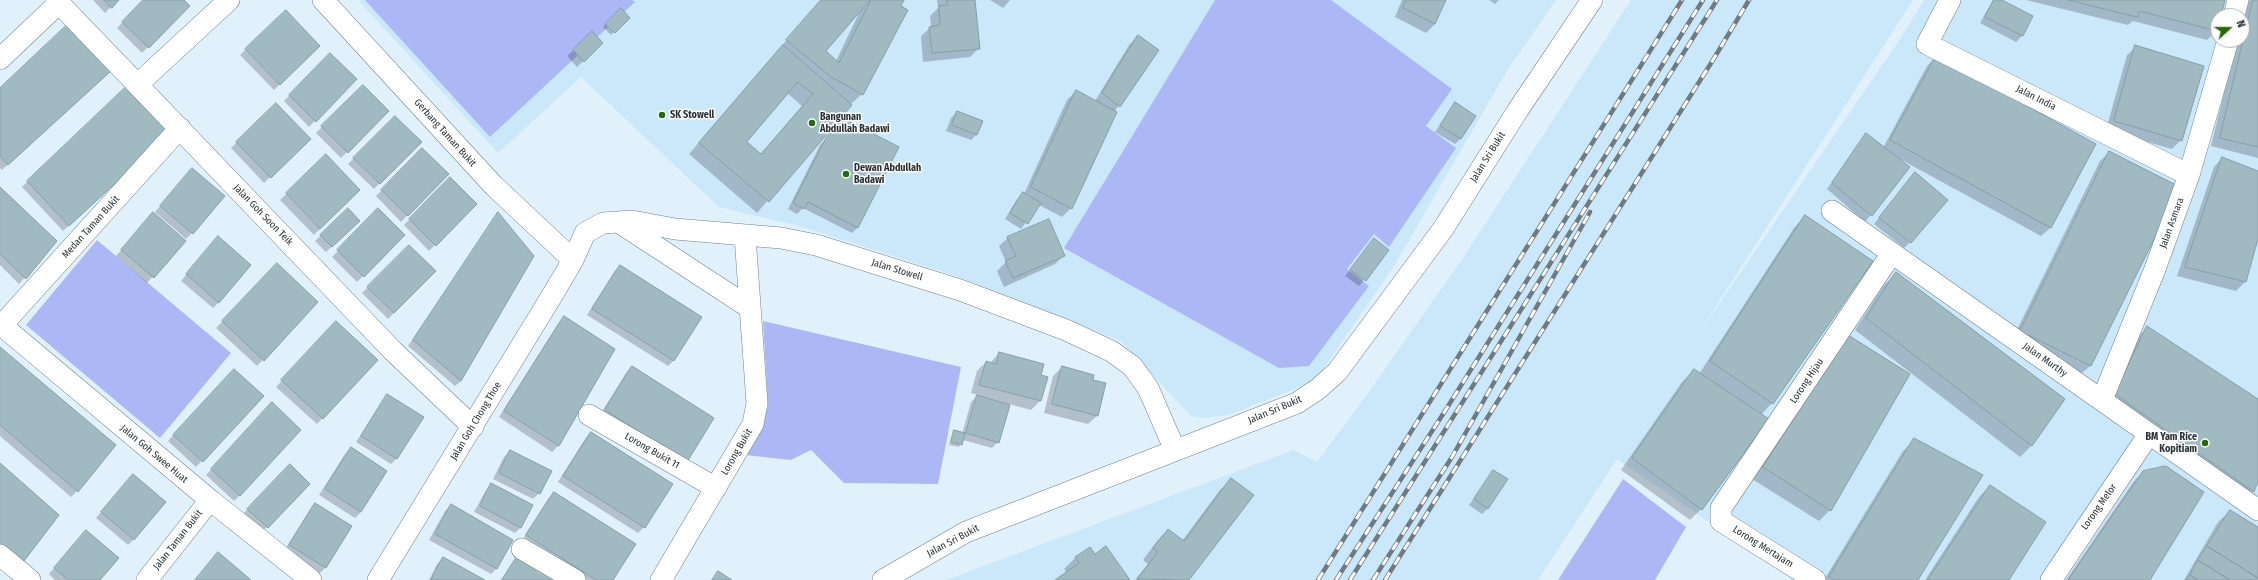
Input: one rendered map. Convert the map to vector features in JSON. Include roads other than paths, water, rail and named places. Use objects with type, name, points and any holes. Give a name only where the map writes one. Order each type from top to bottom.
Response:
[{"type":"street","points":[[138,84],[229,0]]},
{"type":"street","name":"Gerbang Taman Bukit","points":[[323,0],[494,186],[573,260]]},
{"type":"street","name":"Jalan Sri Bukit","points":[[883,580],[966,532],[1297,402],[1318,389],[1337,372],[1443,228],[1518,110],[1592,0]]},
{"type":"street","name":"Jalan India","points":[[1950,0],[1927,44],[2189,175]]},
{"type":"street","points":[[0,59],[57,2]]},
{"type":"street","name":"Jalan Goh Soon Teik","points":[[57,2],[138,84],[393,351],[473,427]]},
{"type":"street","name":"Jalan Asmara","points":[[2102,400],[2155,269],[2189,175],[2226,48]]},
{"type":"street","name":"Medan Taman Bukit","points":[[1,325],[180,128]]},
{"type":"street","name":"Jalan Murthy","points":[[1832,211],[2258,510]]},
{"type":"street","points":[[619,222],[750,308]]},
{"type":"street","name":"Jalan Stowell","points":[[573,260],[585,233],[604,223],[632,222],[675,229],[781,238],[816,245],[960,290],[1066,330],[1111,351],[1132,366],[1148,388],[1175,450]]},
{"type":"street","name":"Lorong Bukit","points":[[661,580],[753,424],[757,404],[745,236]]},
{"type":"street","name":"Lorong Hijau","points":[[1721,508],[1892,253]]},
{"type":"street","name":"Jalan Goh Chong Thoe","points":[[378,580],[473,427],[573,260]]},
{"type":"street","name":"Jalan Goh Swee Huat","points":[[1,325],[210,500],[311,580]]},
{"type":"street","name":"Lorong Bukit 11","points":[[589,415],[716,488]]},
{"type":"street","name":"Lorong Melor","points":[[2051,580],[2149,434]]},
{"type":"street","name":"Jalan Taman Bukit","points":[[147,580],[210,500]]},
{"type":"street","name":"Lorong Mertajam","points":[[1721,508],[1721,521],[1815,580]]},
{"type":"street","points":[[522,549],[575,580]]},
{"type":"street","points":[[0,555],[30,580]]},
{"type":"railway","points":[[1318,580],[1682,0]]},
{"type":"railway","points":[[1336,580],[1445,411],[1703,0]]},
{"type":"railway","points":[[1350,580],[1717,0]]},
{"type":"railway","points":[[1385,580],[1713,60],[1749,0]]},
{"type":"railway","points":[[1373,580],[1452,457],[1590,212]]},
{"type":"place","name":"SK Stowell","points":[[662,115]]},
{"type":"place","name":"Bangunan Abdullah Badawi","points":[[812,123]]},
{"type":"place","name":"Dewan Abdullah Badawi","points":[[846,174]]},
{"type":"place","name":"BM Yam Rice Kopitiam","points":[[2205,443]]}]
